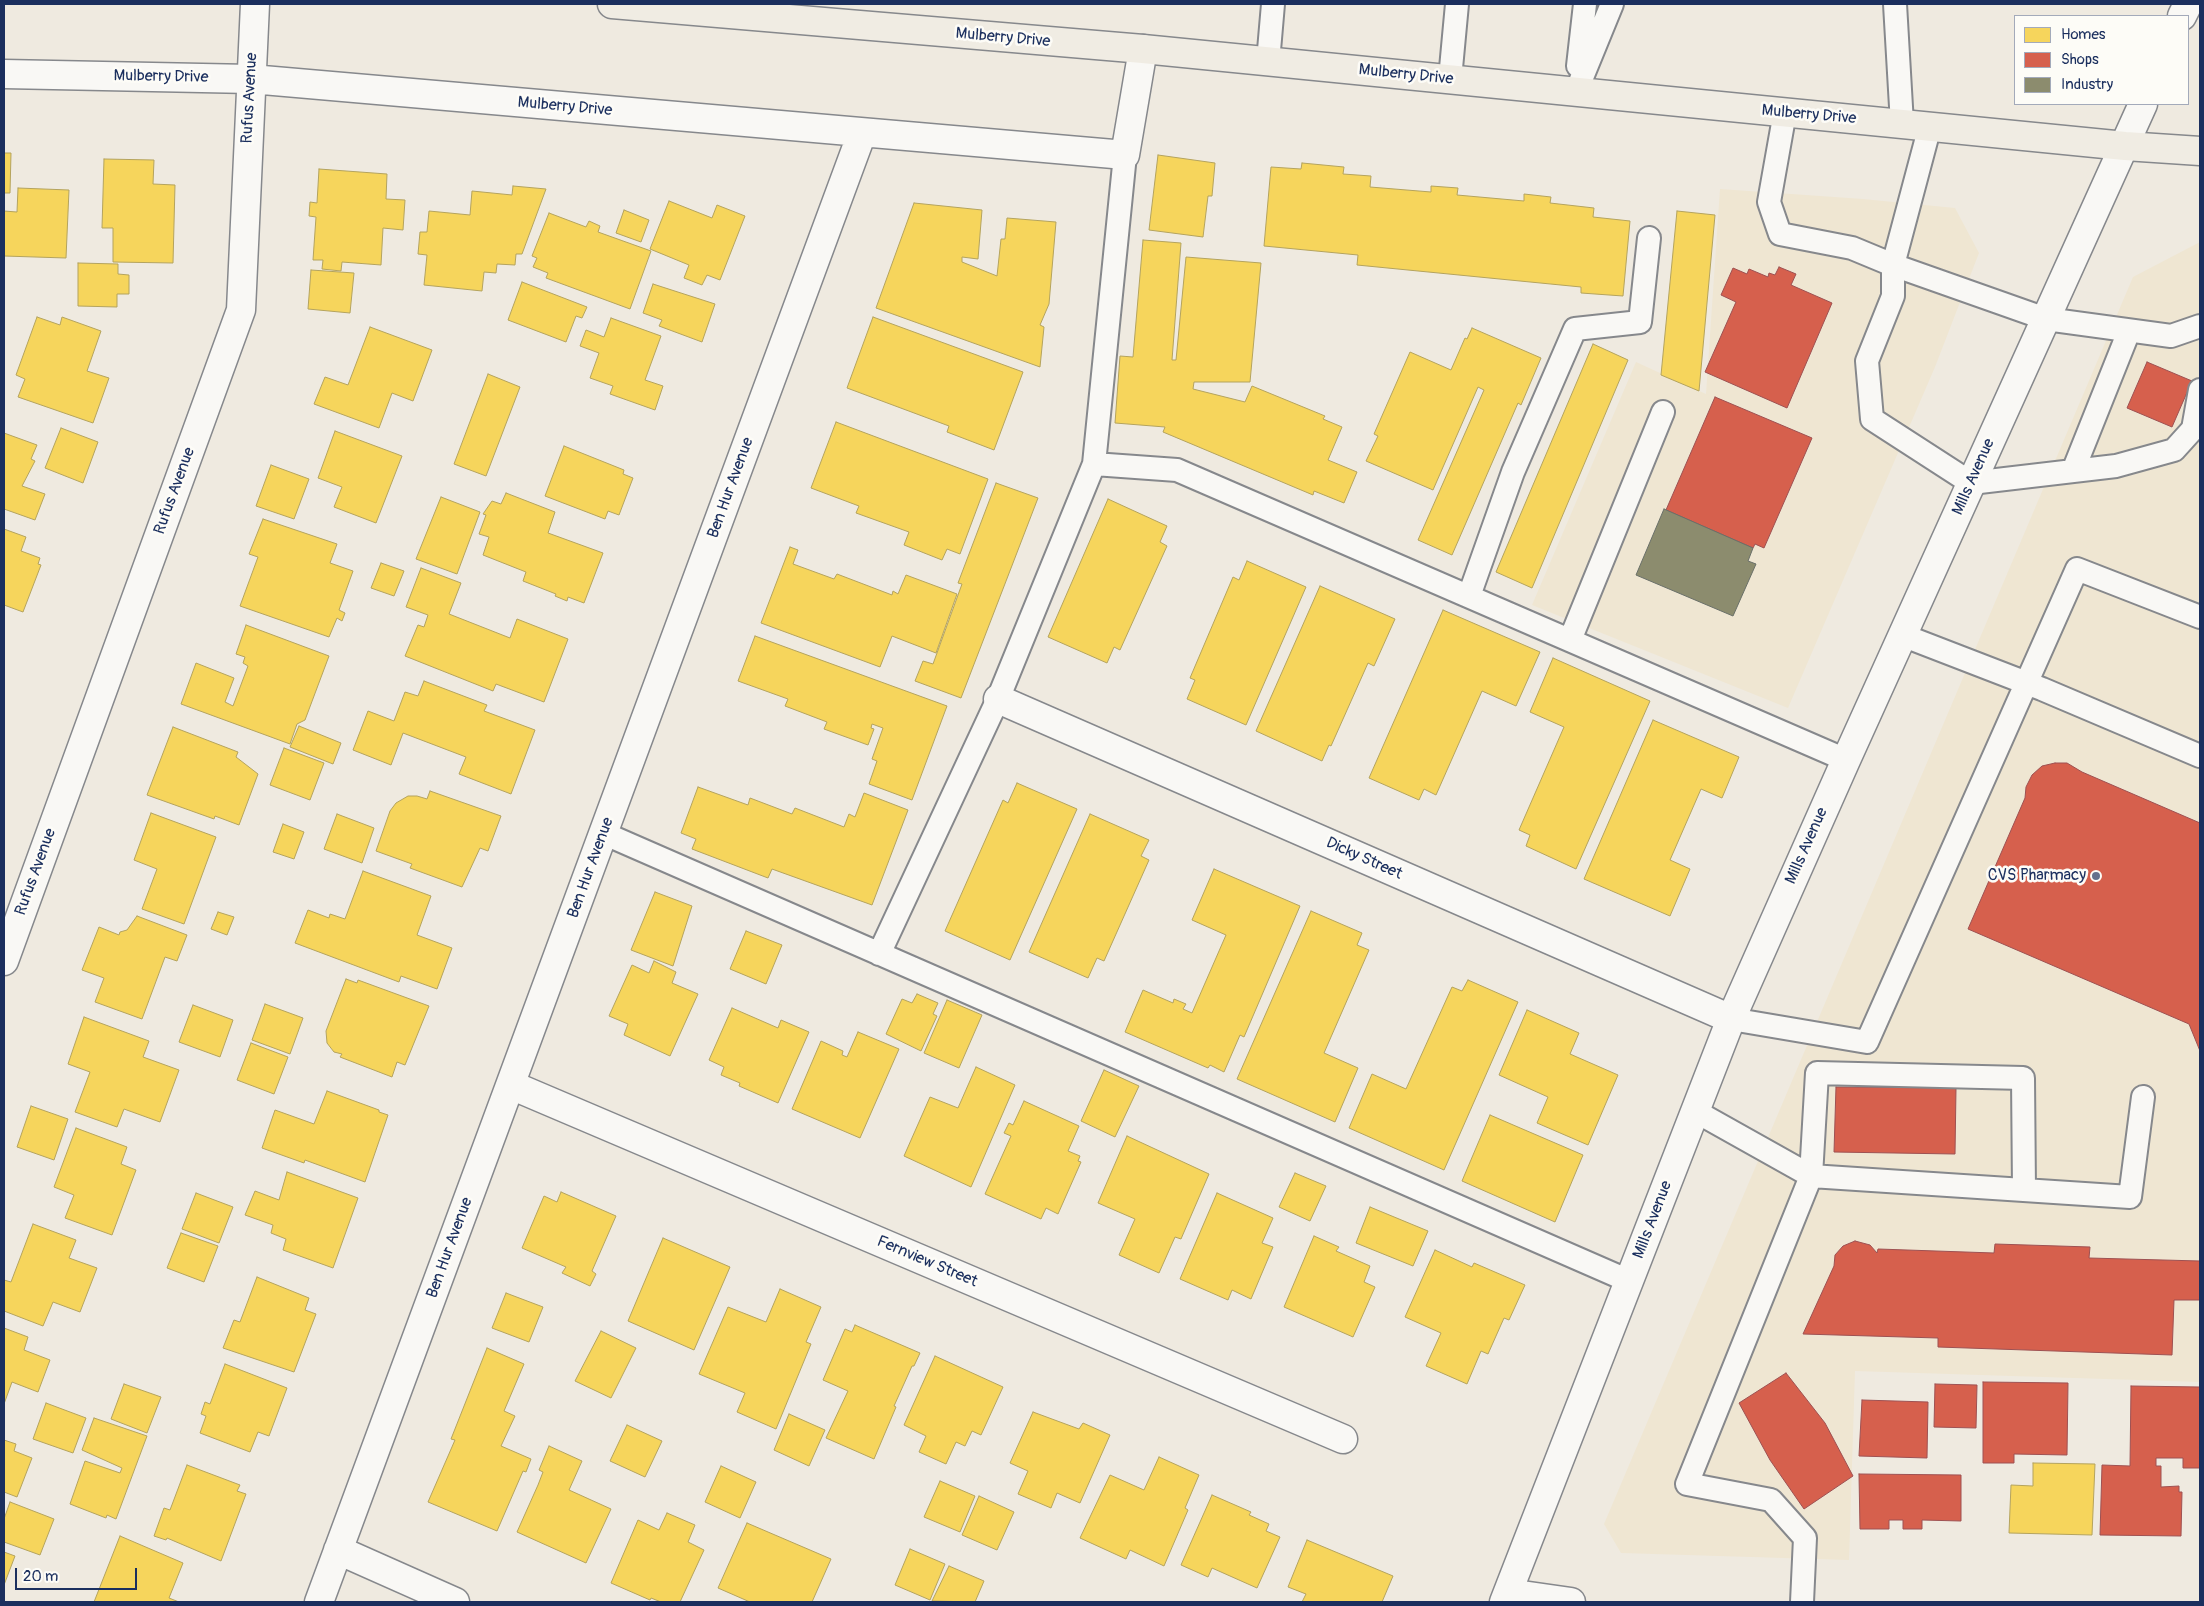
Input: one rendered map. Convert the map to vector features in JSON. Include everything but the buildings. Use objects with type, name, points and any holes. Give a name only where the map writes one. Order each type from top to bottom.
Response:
[{"type":"main road","name":"Mulberry Drive","points":[[612,4],[701,8],[1142,49],[2125,146],[2200,151]]},
{"type":"street","name":"Rufus Avenue","points":[[4,961],[241,310],[255,4]]},
{"type":"street","points":[[1125,155],[1142,49]]},
{"type":"street","name":"Mulberry Drive","points":[[4,74],[251,79],[1125,155]]},
{"type":"street","name":"Mills Avenue","points":[[1506,1598],[1731,1019],[1902,635],[2144,105]]},
{"type":"street","name":"Ben Hur Avenue","points":[[319,1602],[862,133]]},
{"type":"street","name":"Dicky Street","points":[[998,699],[1731,1019]]},
{"type":"street","name":"Fernview Street","points":[[511,1085],[1343,1439]]},
{"type":"street","points":[[338,1550],[455,1602]]},
{"type":"street","points":[[1506,1598],[1571,1602]]},
{"type":"lane","points":[[1268,62],[1273,4]]},
{"type":"lane","points":[[1450,79],[1457,4]]},
{"type":"lane","points":[[1576,92],[1585,4]]},
{"type":"lane","points":[[1576,92],[1612,4]]},
{"type":"lane","points":[[1895,4],[1902,124]]},
{"type":"lane","points":[[1785,112],[1769,202],[1780,234],[1852,248],[1893,265],[2046,320],[2170,336],[2200,326]]},
{"type":"lane","points":[[1930,126],[1893,265],[1892,296],[1867,361],[1872,419],[1971,483],[2116,466],[2174,450],[2193,429],[2200,390]]},
{"type":"lane","points":[[879,954],[998,699],[1094,464],[1125,155]]},
{"type":"lane","points":[[1469,596],[1513,472],[1575,329],[1640,322],[1649,238]]},
{"type":"lane","points":[[2073,471],[2129,331]]},
{"type":"lane","points":[[1570,640],[1663,412]]},
{"type":"lane","points":[[1094,464],[1177,470],[1846,760]]},
{"type":"lane","points":[[1731,1019],[1867,1042],[2028,684],[2077,569],[2200,617]]},
{"type":"lane","points":[[1902,635],[2028,684],[2200,756]]},
{"type":"lane","points":[[603,833],[1629,1281]]},
{"type":"lane","points":[[1802,1602],[1805,1538],[1771,1500],[1687,1484],[1811,1176],[1817,1073],[2022,1078],[2024,1190]]},
{"type":"lane","points":[[1696,1111],[1811,1176],[2130,1197],[2143,1096]]},
{"type":"shaded area","points":[[1720,189],[1863,199],[1955,208],[1979,253],[1935,367],[1788,708],[1532,605],[1636,362],[1706,394]]},
{"type":"shaded area","points":[[2200,242],[2200,1382],[1855,1371],[1849,1560],[1621,1553],[1604,1524],[2133,277]]},
{"type":"place","name":"CVS Pharmacy","points":[[2096,876]]}]
